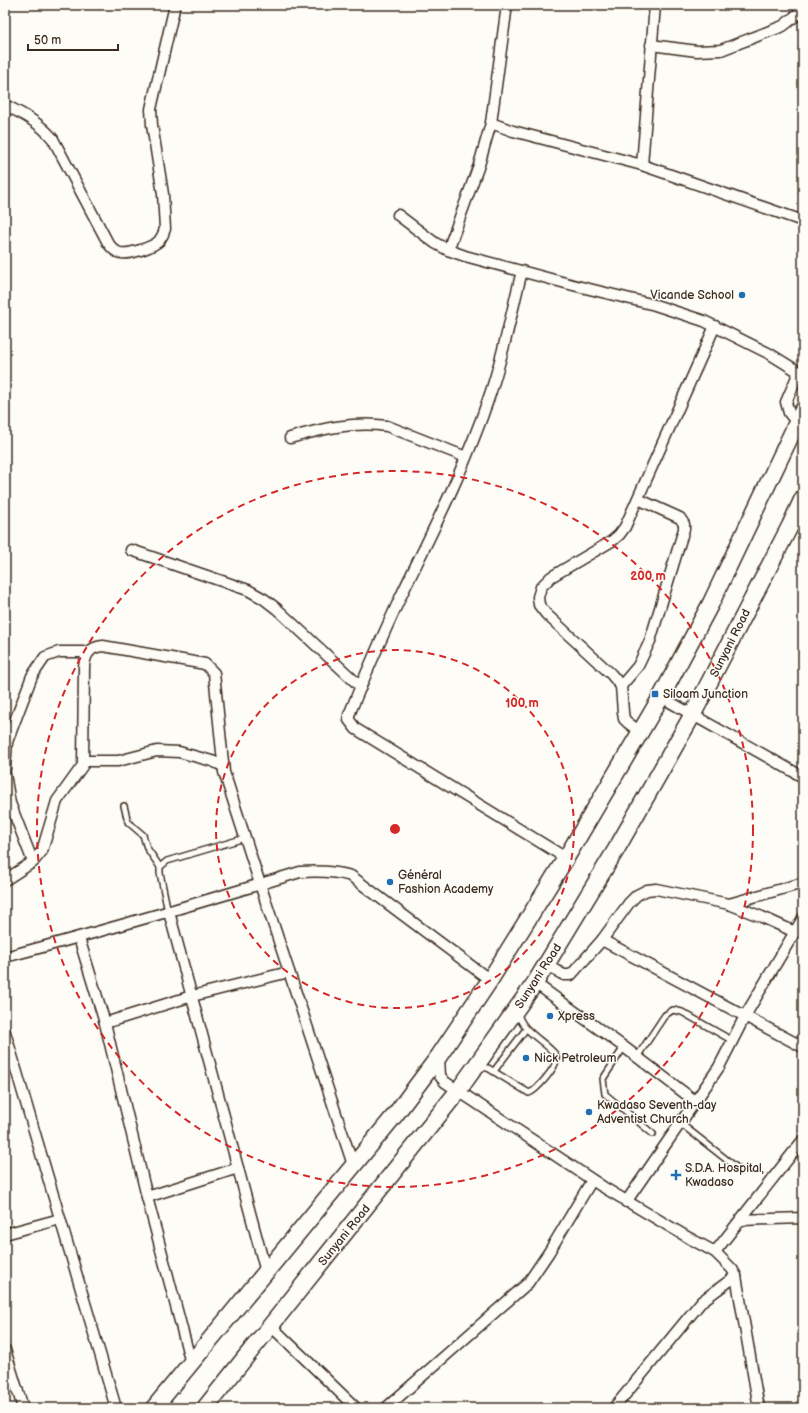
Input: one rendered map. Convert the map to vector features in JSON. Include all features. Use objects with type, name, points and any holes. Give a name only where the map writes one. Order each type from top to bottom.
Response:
[{"type":"main road","points":[[154,1408],[354,1165],[440,1056],[490,980],[566,858],[661,697],[711,603],[800,417]]},
{"type":"main road","name":"Sunyani Road","points":[[205,1408],[458,1091],[546,965],[617,848],[693,714],[803,498]]},
{"type":"street","points":[[5,104],[45,129],[54,139],[108,243],[113,249],[119,253],[127,253],[153,246],[164,234],[165,229],[163,194],[150,109],[175,5]]},
{"type":"street","points":[[448,250],[479,165],[491,123],[507,5]]},
{"type":"street","points":[[642,165],[655,5]]},
{"type":"street","points":[[651,45],[697,51],[721,50],[783,26],[803,10]]},
{"type":"street","points":[[491,123],[642,165],[803,221]]},
{"type":"street","points":[[398,215],[435,243],[448,250],[573,285],[655,305],[715,326],[770,354],[801,367],[786,402],[789,413],[800,417]]},
{"type":"street","points":[[522,271],[488,399],[466,458],[426,547],[401,597],[349,715],[349,720],[356,729],[566,858]]},
{"type":"street","points":[[640,732],[624,719],[621,686],[611,674],[546,614],[539,605],[538,597],[541,587],[551,577],[612,541],[625,527],[715,326]]},
{"type":"street","points":[[290,438],[330,427],[387,426],[466,458]]},
{"type":"street","points":[[621,686],[638,666],[652,636],[684,529],[684,524],[680,518],[638,499]]},
{"type":"street","points":[[130,550],[248,590],[264,599],[361,687]]},
{"type":"street","points":[[5,880],[33,862],[42,851],[57,801],[81,768],[84,761],[84,667],[85,658],[89,652],[96,646],[103,646],[205,664],[214,673],[223,766],[260,884],[354,1165]]},
{"type":"street","points":[[5,769],[7,742],[32,676],[45,657],[59,652],[89,652]]},
{"type":"street","points":[[661,697],[803,777]]},
{"type":"street","points":[[84,761],[118,761],[157,751],[179,752],[212,761],[223,766]]},
{"type":"street","points":[[5,774],[10,803],[33,862]]},
{"type":"street","points":[[5,957],[79,938],[300,872],[313,871],[350,876],[490,980]]},
{"type":"street","points":[[729,904],[803,883]]},
{"type":"street","points":[[546,965],[564,975],[571,975],[602,940],[629,903],[637,895],[647,890],[656,889],[729,904],[762,916],[794,932]]},
{"type":"street","points":[[168,912],[266,1272]]},
{"type":"street","points":[[626,1202],[719,1067],[745,1016],[803,918]]},
{"type":"street","points":[[79,938],[105,1023],[147,1197],[191,1363]]},
{"type":"street","points":[[602,940],[801,1046]]},
{"type":"street","points":[[105,1023],[192,996],[289,972]]},
{"type":"street","points":[[534,983],[624,1047],[695,1101]]},
{"type":"street","points":[[5,1032],[116,1408]]},
{"type":"street","points":[[440,1056],[440,1076],[445,1082],[626,1202],[715,1252],[732,1269],[736,1276],[759,1408]]},
{"type":"street","points":[[715,1252],[803,1140]]},
{"type":"street","points":[[147,1197],[238,1168]]},
{"type":"street","points":[[391,1407],[528,1282],[549,1252],[592,1180]]},
{"type":"street","points":[[741,1220],[803,1218]]},
{"type":"street","points":[[5,1234],[60,1219]]},
{"type":"street","points":[[614,1408],[702,1301],[736,1276]]},
{"type":"street","points":[[271,1326],[356,1408]]},
{"type":"street","points":[[5,1350],[22,1408]]},
{"type":"lane","points":[[124,806],[128,822],[143,835],[147,848],[160,867],[168,912]]},
{"type":"lane","points":[[160,867],[167,861],[246,838]]},
{"type":"lane","points":[[474,1070],[488,1068],[529,1093],[537,1089],[555,1065],[557,1059],[552,1050],[526,1028],[519,1018],[516,1009]]},
{"type":"lane","points":[[637,1057],[665,1015],[673,1010],[682,1012],[733,1041]]},
{"type":"lane","points":[[494,1071],[526,1028]]},
{"type":"lane","points":[[624,1047],[603,1079],[605,1094],[653,1134]]},
{"type":"lane","points":[[680,1123],[741,1171]]},
{"type":"place","name":"Vicande School","points":[[742,295]]},
{"type":"place","name":"Siloam Junction","points":[[655,694]]},
{"type":"place","name":"Général Fashion Academy","points":[[390,882]]},
{"type":"place","name":"Xpress","points":[[550,1016]]},
{"type":"place","name":"Nick Petroleum","points":[[526,1058]]},
{"type":"place","name":"Kwadaso Seventh-day Adventist Church","points":[[589,1112]]},
{"type":"place","name":"S.D.A. Hospital, Kwadaso","points":[[676,1175]]}]
